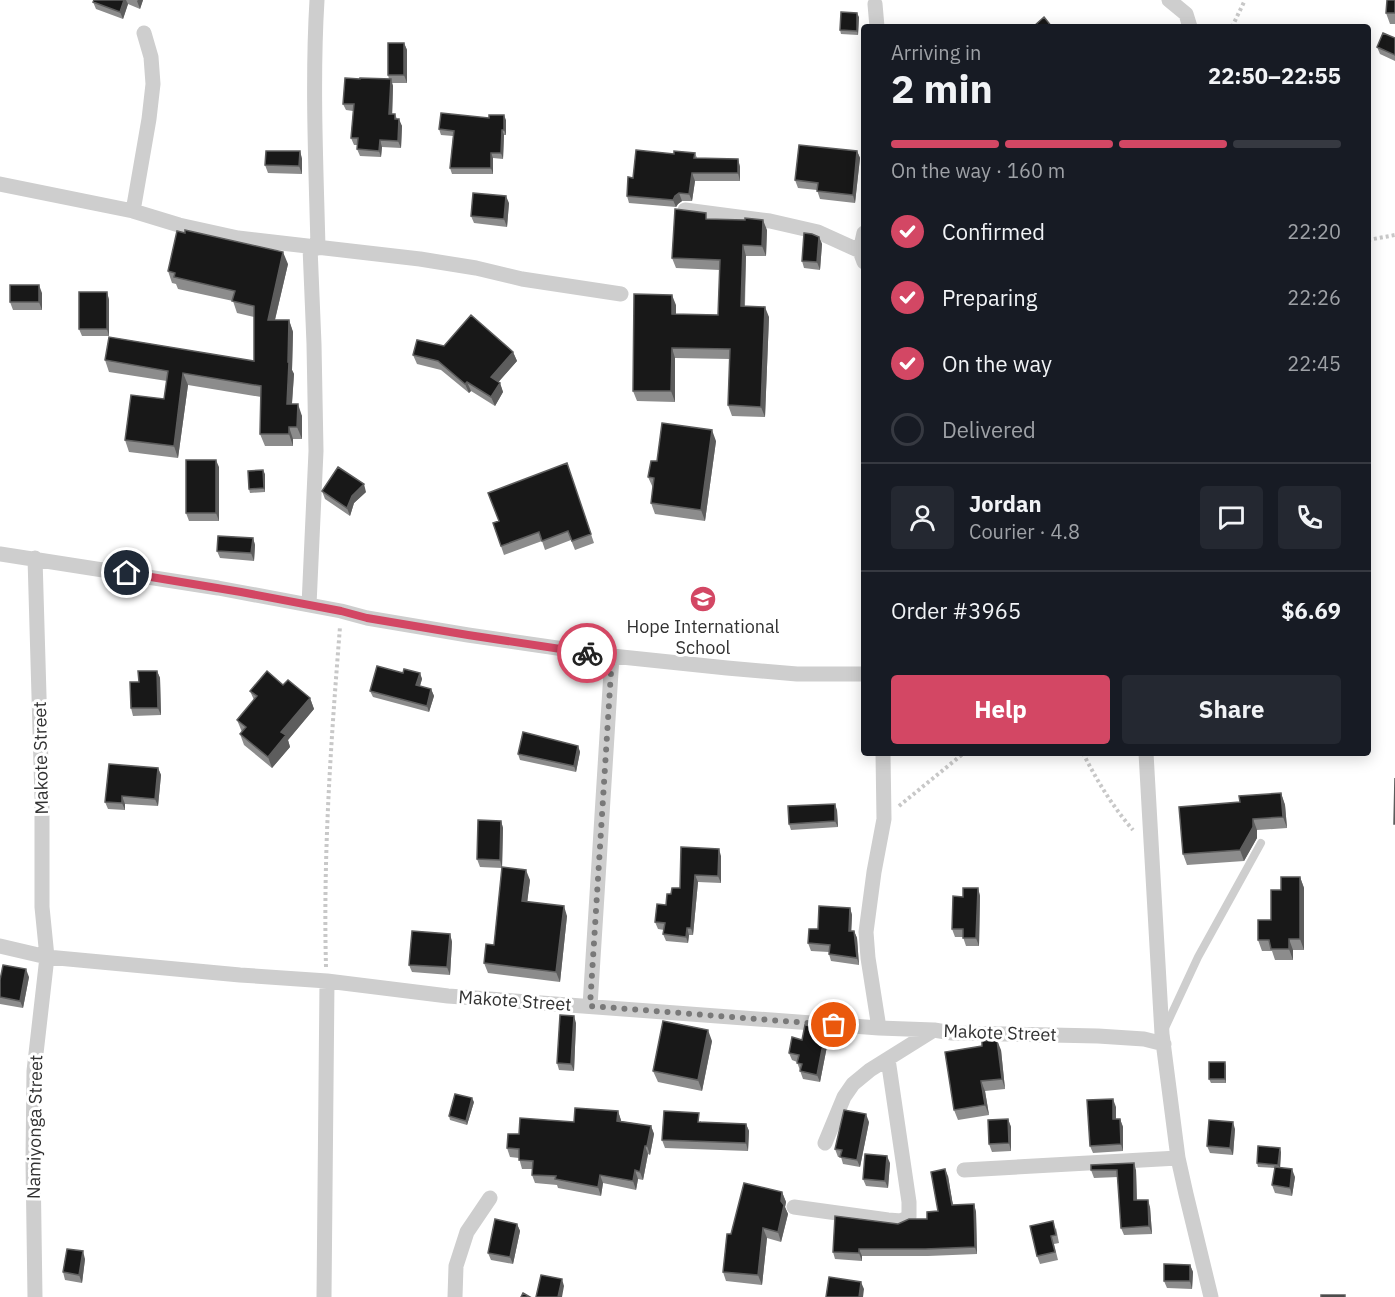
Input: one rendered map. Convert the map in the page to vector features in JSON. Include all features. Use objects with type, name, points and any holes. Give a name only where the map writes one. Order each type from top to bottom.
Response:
[{"type":"street","points":[[309,605],[316,451],[314,247],[317,0]]},
{"type":"street","points":[[1169,0],[1186,14],[1189,24]]},
{"type":"street","points":[[875,4],[877,24]]},
{"type":"street","points":[[133,211],[153,84],[151,57],[144,33]]},
{"type":"street","points":[[0,184],[133,211],[178,225],[238,238],[420,259],[476,268],[522,279],[621,294]]},
{"type":"street","points":[[685,210],[770,221],[818,232],[861,256]]},
{"type":"street","points":[[0,554],[309,605],[367,618],[468,635],[612,656],[797,674],[861,674]]},
{"type":"street","name":"Makote Street","points":[[35,558],[42,799],[42,907],[47,957]]},
{"type":"street","points":[[590,1006],[612,656]]},
{"type":"street","points":[[879,1028],[866,932],[884,819],[884,756]]},
{"type":"street","points":[[1146,756],[1163,1039],[1178,1158],[1211,1297]]},
{"type":"street","name":"Makote Street","points":[[0,946],[47,957],[327,981],[448,996],[969,1034],[1163,1039]]},
{"type":"street","name":"Namiyonga Street","points":[[35,1297],[34,1071],[47,957]]},
{"type":"street","points":[[324,1297],[327,981]]},
{"type":"street","points":[[825,1143],[844,1097],[853,1084],[870,1070],[934,1030]]},
{"type":"street","points":[[794,1208],[895,1221],[909,1217],[909,1202],[888,1059]]},
{"type":"street","points":[[964,1170],[1178,1158]]},
{"type":"street","points":[[455,1297],[456,1266],[467,1232],[490,1197]]},
{"type":"lane","points":[[1163,1039],[1198,957],[1261,843]]},
{"type":"path","points":[[1233,24],[1245,0]]},
{"type":"path","points":[[1371,239],[1395,235]]},
{"type":"path","points":[[327,981],[324,908],[335,684],[341,611]]},
{"type":"path","points":[[884,819],[960,756]]},
{"type":"path","points":[[1085,756],[1119,814],[1151,852]]},
{"type":"building","points":[[94,0],[124,0],[120,12],[93,2]]},
{"type":"building","points":[[1387,0],[1395,0],[1395,13],[1386,13]]},
{"type":"building","points":[[841,12],[857,13],[857,31],[840,30]]},
{"type":"building","points":[[1044,17],[1050,24],[1036,24]]},
{"type":"building","points":[[1383,33],[1395,38],[1395,55],[1377,47]]},
{"type":"building","points":[[388,43],[404,43],[404,75],[388,75]]},
{"type":"building","points":[[345,78],[391,79],[389,114],[395,114],[395,119],[399,119],[398,141],[380,140],[379,151],[357,149],[358,138],[351,138],[354,104],[343,104]]},
{"type":"building","points":[[441,113],[489,118],[489,115],[504,115],[501,153],[491,153],[491,168],[450,168],[454,131],[439,129]]},
{"type":"building","points":[[799,145],[857,151],[853,195],[817,191],[818,183],[795,180]]},
{"type":"building","points":[[636,150],[674,154],[674,151],[695,153],[694,158],[738,159],[738,173],[692,173],[689,194],[679,193],[673,200],[627,196],[628,177],[633,178]]},
{"type":"building","points":[[266,151],[300,151],[299,166],[265,165]]},
{"type":"building","points":[[473,193],[506,196],[504,219],[471,216]]},
{"type":"building","points":[[675,209],[706,213],[706,219],[763,220],[762,246],[743,245],[741,306],[765,307],[761,407],[728,405],[730,349],[672,348],[671,391],[633,391],[634,294],[672,295],[672,314],[718,315],[720,260],[672,258]]},
{"type":"building","points":[[185,230],[283,252],[268,320],[289,320],[287,404],[298,404],[297,427],[289,427],[289,434],[260,434],[261,386],[183,373],[174,446],[125,440],[131,395],[164,399],[168,371],[105,360],[109,337],[254,361],[254,306],[232,301],[235,291],[174,277],[175,273],[168,271],[177,231],[185,233]]},
{"type":"building","points":[[804,233],[819,237],[817,262],[802,261]]},
{"type":"building","points":[[10,285],[39,285],[39,302],[10,302]]},
{"type":"building","points":[[79,292],[107,292],[107,329],[79,329]]},
{"type":"building","points":[[471,315],[513,352],[491,377],[500,383],[491,397],[467,382],[465,384],[438,361],[413,355],[417,340],[444,346]]},
{"type":"building","points":[[662,423],[712,430],[701,510],[651,503],[654,478],[648,477],[651,461],[657,461]]},
{"type":"building","points":[[186,460],[216,460],[216,513],[186,513]]},
{"type":"building","points":[[567,463],[591,534],[572,541],[568,531],[542,541],[539,532],[501,546],[493,523],[499,521],[488,493]]},
{"type":"building","points":[[338,467],[364,484],[352,496],[347,508],[322,491]]},
{"type":"building","points":[[263,470],[264,488],[249,489],[248,471]]},
{"type":"building","points":[[218,536],[253,538],[251,553],[217,551]]},
{"type":"building","points":[[377,666],[403,673],[404,669],[420,673],[416,685],[431,689],[427,706],[370,691]]},
{"type":"building","points":[[138,671],[157,671],[158,708],[131,708],[130,682],[139,682]]},
{"type":"building","points":[[267,671],[283,685],[288,680],[310,698],[281,732],[286,735],[268,757],[240,734],[246,727],[237,720],[257,696],[250,691]]},
{"type":"building","points":[[523,732],[578,746],[574,766],[518,754]]},
{"type":"building","points":[[109,764],[158,768],[155,799],[122,796],[122,803],[105,802]]},
{"type":"building","points":[[1395,778],[1395,824],[1394,824]]},
{"type":"building","points":[[1281,793],[1283,817],[1253,819],[1253,827],[1240,850],[1183,854],[1179,807],[1240,802],[1239,796]]},
{"type":"building","points":[[835,804],[835,821],[789,824],[788,806]]},
{"type":"building","points":[[478,820],[501,821],[500,860],[477,859]]},
{"type":"building","points":[[681,847],[719,849],[718,876],[695,875],[691,928],[687,928],[686,937],[663,934],[665,923],[655,922],[657,904],[666,905],[667,894],[671,894],[672,888],[680,888]]},
{"type":"building","points":[[502,867],[526,870],[522,901],[564,906],[556,972],[484,963],[486,944],[494,945]]},
{"type":"building","points":[[1281,877],[1300,877],[1300,939],[1289,939],[1289,949],[1271,949],[1269,940],[1258,940],[1258,920],[1271,920],[1271,890],[1281,890]]},
{"type":"building","points":[[963,888],[978,888],[976,938],[963,938],[963,929],[952,929],[953,896],[963,897]]},
{"type":"building","points":[[819,906],[850,908],[849,931],[854,931],[857,958],[829,954],[830,945],[808,943],[809,929],[818,929]]},
{"type":"building","points":[[412,931],[450,934],[447,967],[409,965]]},
{"type":"building","points":[[3,965],[26,969],[20,1001],[0,997]]},
{"type":"building","points":[[560,1015],[574,1016],[571,1064],[557,1063]]},
{"type":"building","points":[[663,1021],[708,1030],[698,1080],[653,1071]]},
{"type":"building","points":[[805,1025],[826,1029],[817,1075],[800,1071],[802,1064],[797,1063],[799,1055],[789,1053],[792,1037],[802,1040]]},
{"type":"building","points":[[997,1040],[1002,1079],[981,1081],[985,1105],[954,1110],[945,1052],[982,1046],[982,1041]]},
{"type":"building","points":[[1209,1062],[1225,1062],[1225,1079],[1209,1079]]},
{"type":"building","points":[[455,1094],[472,1098],[466,1121],[449,1116]]},
{"type":"building","points":[[1113,1099],[1113,1119],[1120,1119],[1121,1144],[1090,1146],[1087,1100]]},
{"type":"building","points":[[575,1108],[618,1111],[617,1121],[651,1126],[640,1172],[635,1170],[633,1181],[600,1175],[598,1187],[555,1179],[556,1176],[532,1175],[533,1161],[519,1160],[519,1149],[507,1148],[508,1134],[519,1134],[520,1118],[574,1122]]},
{"type":"building","points":[[844,1110],[866,1114],[857,1160],[840,1157],[842,1150],[835,1149]]},
{"type":"building","points":[[664,1111],[699,1113],[698,1122],[746,1124],[746,1143],[662,1140]]},
{"type":"building","points":[[1008,1119],[1009,1143],[989,1144],[988,1120]]},
{"type":"building","points":[[1209,1120],[1233,1122],[1230,1148],[1207,1146]]},
{"type":"building","points":[[1258,1146],[1280,1148],[1278,1165],[1257,1163]]},
{"type":"building","points":[[865,1154],[887,1156],[885,1181],[863,1179]]},
{"type":"building","points":[[1134,1163],[1134,1200],[1148,1200],[1149,1226],[1121,1228],[1117,1170],[1091,1170],[1091,1165]]},
{"type":"building","points":[[1275,1167],[1292,1169],[1290,1188],[1272,1185]]},
{"type":"building","points":[[945,1169],[952,1205],[974,1204],[975,1247],[859,1249],[859,1253],[833,1252],[835,1216],[898,1224],[909,1219],[927,1219],[927,1212],[938,1211],[931,1172]]},
{"type":"building","points":[[744,1183],[782,1192],[781,1201],[784,1205],[778,1232],[763,1228],[758,1275],[723,1272],[727,1234],[731,1234]]},
{"type":"building","points":[[495,1219],[517,1224],[510,1257],[488,1253]]},
{"type":"building","points":[[1053,1221],[1056,1235],[1051,1236],[1055,1252],[1037,1256],[1030,1226]]},
{"type":"building","points":[[67,1249],[83,1251],[79,1275],[63,1272]]},
{"type":"building","points":[[1164,1264],[1190,1265],[1190,1281],[1164,1281]]},
{"type":"building","points":[[541,1275],[562,1279],[558,1297],[536,1297]]},
{"type":"building","points":[[829,1277],[861,1282],[859,1297],[826,1297]]},
{"type":"building","points":[[1321,1295],[1345,1295],[1345,1297],[1321,1297]]},
{"type":"way so far","points":[[587,653],[612,656],[590,1006],[834,1025]]},
{"type":"place","name":"Hope International School","points":[[703,599]]},
{"type":"route","points":[[127,573],[241,592],[367,618],[587,653]]}]
